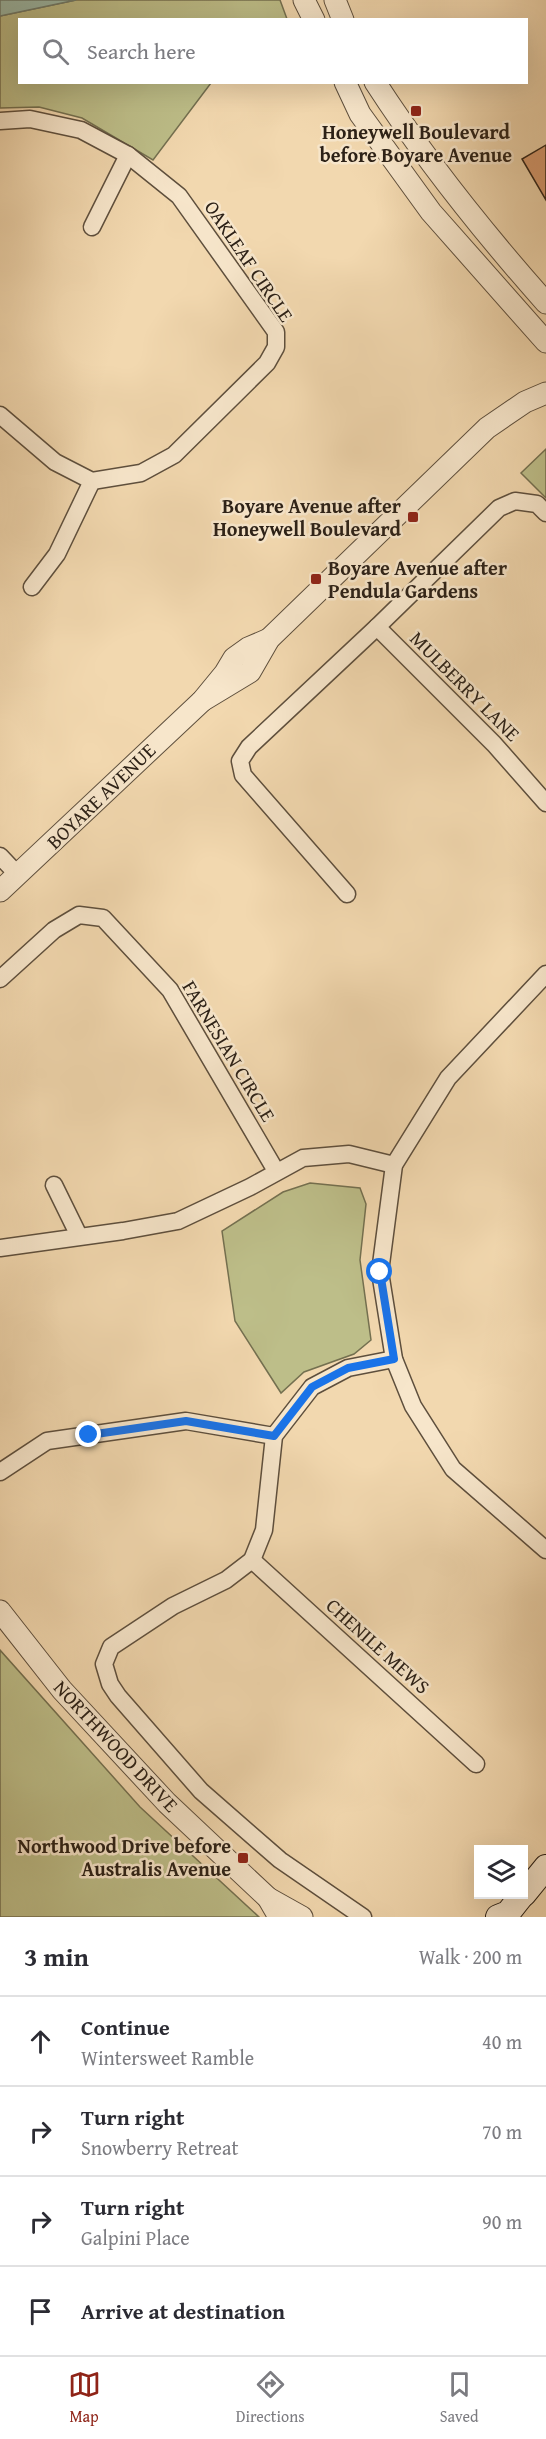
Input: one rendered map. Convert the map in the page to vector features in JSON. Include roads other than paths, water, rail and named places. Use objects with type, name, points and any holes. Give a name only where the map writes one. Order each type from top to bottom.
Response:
[{"type":"main road","points":[[528,1888],[546,1867]]},
{"type":"main road","points":[[504,1916],[519,1899]]},
{"type":"street","points":[[304,0],[313,18]]},
{"type":"street","points":[[335,0],[342,18]]},
{"type":"street","points":[[346,84],[360,114],[431,212],[546,342]]},
{"type":"street","points":[[376,84],[413,141],[452,192],[546,303]]},
{"type":"street","name":"OAKLEAF CIRCLE","points":[[0,121],[30,119],[81,130],[128,155],[179,196],[276,332],[276,346],[267,363],[174,455],[141,473],[92,481]]},
{"type":"street","points":[[92,227],[128,155]]},
{"type":"street","points":[[431,212],[452,192]]},
{"type":"street","name":"BOYARE AVENUE","points":[[525,402],[546,377]]},
{"type":"street","name":"BOYARE AVENUE","points":[[5,885],[202,701],[250,672],[269,639],[487,428],[525,402],[546,393]]},
{"type":"street","points":[[0,415],[55,462],[92,481],[57,554],[32,587]]},
{"type":"street","points":[[347,894],[243,775],[240,761],[249,747],[499,508],[515,501],[537,504],[546,513]]},
{"type":"street","name":"MULBERRY LANE","points":[[377,627],[494,744],[546,803]]},
{"type":"street","points":[[0,856],[5,885]]},
{"type":"street","name":"FARNESIAN CIRCLE","points":[[0,979],[54,930],[79,915],[103,918],[170,990],[276,1171]]},
{"type":"street","points":[[546,974],[448,1078],[394,1165],[380,1272],[394,1359],[413,1407],[453,1469],[546,1550]]},
{"type":"street","points":[[0,1248],[123,1232],[178,1221],[250,1187],[303,1158],[349,1154],[394,1165]]},
{"type":"street","points":[[54,1185],[79,1236]]},
{"type":"street","points":[[363,1917],[280,1860],[201,1791],[118,1696],[110,1684],[104,1664],[111,1647],[173,1606],[226,1580],[252,1560],[264,1530],[274,1436],[312,1387],[348,1368],[394,1359]]},
{"type":"street","points":[[0,1472],[47,1442],[186,1421],[274,1436]]},
{"type":"street","name":"CHENILE MEWS","points":[[252,1560],[476,1764]]},
{"type":"street","name":"NORTHWOOD DRIVE","points":[[0,1611],[62,1690],[167,1803],[268,1898],[302,1917]]},
{"type":"street","name":"NORTHWOOD DRIVE","points":[[268,1898],[279,1917]]},
{"type":"place","name":"Honeywell Boulevard before Boyare Avenue","points":[[416,111]]},
{"type":"place","name":"Boyare Avenue after Honeywell Boulevard","points":[[413,517]]},
{"type":"place","name":"Boyare Avenue after Pendula Gardens","points":[[316,579]]},
{"type":"place","name":"Northwood Drive before Australis Avenue","points":[[243,1858]]}]
